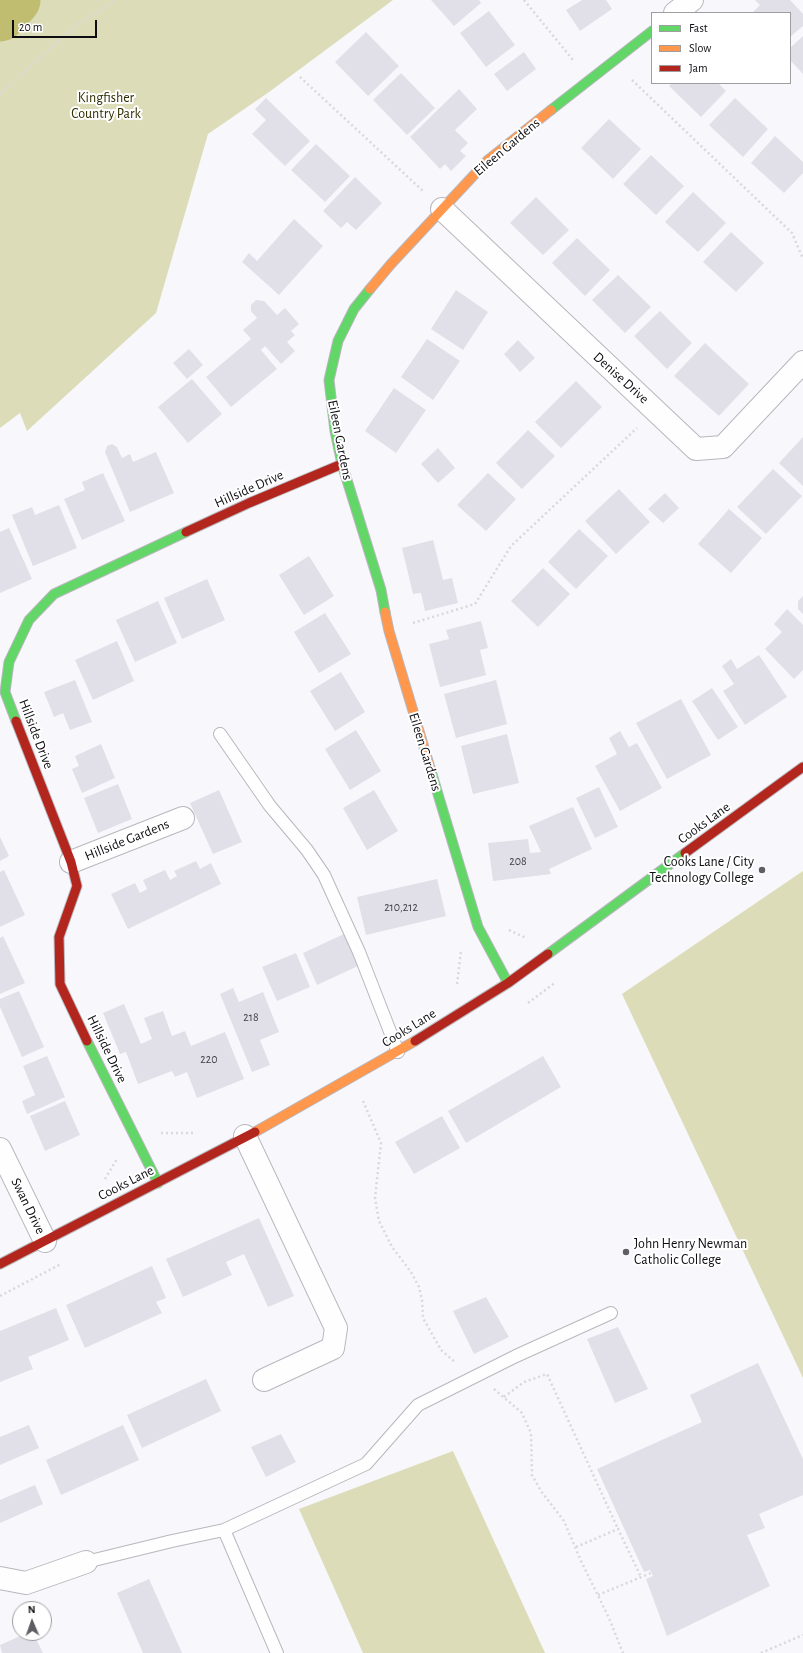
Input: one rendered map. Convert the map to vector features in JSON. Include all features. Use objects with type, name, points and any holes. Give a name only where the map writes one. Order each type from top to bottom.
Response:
[{"type":"street","points":[[676,12],[692,0]]},
{"type":"street","name":"Eileen Gardens","points":[[508,983],[478,927],[389,631],[381,590],[342,464],[329,380],[338,341],[354,309],[391,264],[488,160],[651,32]]},
{"type":"street","name":"Denise Drive","points":[[442,209],[696,449],[723,447],[803,362]]},
{"type":"street","name":"Hillside Drive","points":[[158,1183],[60,984],[59,937],[77,886],[71,862],[5,692],[9,662],[29,620],[54,594],[249,503],[342,464]]},
{"type":"street","name":"Cooks Lane","points":[[0,1264],[274,1122],[398,1052],[508,983],[803,767]]},
{"type":"street","name":"Hillside Gardens","points":[[71,862],[183,818]]},
{"type":"street","points":[[245,1136],[336,1328],[333,1348],[264,1380]]},
{"type":"street","name":"Swan Drive","points":[[0,1148],[44,1241]]},
{"type":"street","points":[[0,1578],[26,1583],[86,1562]]},
{"type":"lane","points":[[220,734],[270,806],[307,850],[324,875],[359,952],[398,1052]]},
{"type":"lane","points":[[86,1562],[224,1530],[366,1464],[418,1405],[516,1356],[611,1313]]},
{"type":"lane","points":[[224,1530],[277,1653]]},
{"type":"path","points":[[0,94],[73,28],[116,0]]},
{"type":"path","points":[[524,0],[589,80]]},
{"type":"path","points":[[613,62],[792,233],[803,259]]},
{"type":"path","points":[[300,77],[442,209]]},
{"type":"path","points":[[389,631],[475,604],[511,546],[656,410]]},
{"type":"path","points":[[457,987],[463,933],[493,922],[526,938],[532,934]]},
{"type":"path","points":[[102,1185],[123,1150],[138,1142],[158,1133],[200,1134]]},
{"type":"path","points":[[504,1397],[524,1382],[547,1374],[641,1577]]},
{"type":"path","points":[[576,1547],[618,1530]]},
{"type":"path","points":[[598,1595],[651,1573]]},
{"type":"path","points":[[761,1653],[803,1635]]},
{"type":"green space","name":"Kingfisher Country Park","points":[[0,0],[393,0],[269,92],[208,134],[156,313],[27,431],[20,413],[0,428]]},
{"type":"green space","points":[[803,871],[803,1378],[622,994]]},
{"type":"green space","points":[[453,1451],[545,1653],[363,1653],[299,1509]]},
{"type":"building","points":[[431,0],[479,0],[481,3],[454,26]]},
{"type":"building","points":[[582,0],[606,0],[612,9],[580,31],[566,10]]},
{"type":"building","points":[[755,0],[790,0],[803,14],[803,26],[791,36],[791,12],[753,12],[760,5]]},
{"type":"building","points":[[489,11],[515,45],[486,67],[460,33]]},
{"type":"building","points":[[366,32],[399,66],[368,96],[335,62]]},
{"type":"building","points":[[803,36],[803,74],[791,61],[791,47]]},
{"type":"building","points":[[524,52],[536,69],[507,91],[494,74]]},
{"type":"building","points":[[401,73],[435,108],[407,135],[373,100]]},
{"type":"building","points":[[671,84],[719,84],[726,91],[701,117],[669,86]]},
{"type":"building","points":[[459,89],[477,109],[455,130],[468,143],[460,151],[466,156],[451,171],[445,164],[440,169],[410,137]]},
{"type":"building","points":[[266,98],[310,141],[285,166],[252,134],[266,120],[255,109]]},
{"type":"building","points":[[735,98],[768,129],[743,157],[709,125]]},
{"type":"building","points":[[609,119],[641,149],[613,179],[581,148]]},
{"type":"building","points":[[775,136],[803,162],[803,173],[784,193],[751,163]]},
{"type":"building","points":[[316,144],[350,176],[325,202],[291,170]]},
{"type":"building","points":[[651,155],[684,186],[656,215],[623,184]]},
{"type":"building","points":[[355,177],[382,203],[356,230],[347,222],[341,228],[323,211]]},
{"type":"building","points":[[693,192],[726,223],[698,252],[665,222]]},
{"type":"building","points":[[536,197],[569,230],[543,255],[510,223]]},
{"type":"building","points":[[294,219],[323,246],[279,295],[242,262],[249,253],[257,261]]},
{"type":"building","points":[[731,232],[764,263],[736,292],[703,262]]},
{"type":"building","points":[[577,238],[610,270],[585,296],[552,263]]},
{"type":"building","points":[[618,275],[651,307],[625,333],[592,300]]},
{"type":"building","points":[[456,290],[488,312],[463,350],[431,329]]},
{"type":"building","points":[[256,300],[264,301],[277,315],[285,308],[299,324],[291,331],[295,335],[287,342],[295,351],[281,364],[265,346],[261,350],[277,369],[231,407],[206,377],[251,339],[243,330],[257,318],[251,311],[251,305]]},
{"type":"building","points":[[660,311],[692,343],[667,369],[634,336]]},
{"type":"building","points":[[427,339],[460,361],[433,400],[401,377]]},
{"type":"building","points":[[518,340],[535,358],[520,372],[504,354]]},
{"type":"building","points":[[705,343],[749,384],[719,416],[674,376]]},
{"type":"building","points":[[189,349],[203,365],[187,379],[173,363]]},
{"type":"building","points":[[192,379],[222,414],[188,443],[158,407]]},
{"type":"building","points":[[576,381],[602,407],[561,448],[535,422]]},
{"type":"building","points":[[394,388],[426,410],[396,453],[365,431]]},
{"type":"building","points":[[528,430],[555,456],[522,489],[496,463]]},
{"type":"building","points":[[803,437],[803,486],[779,463]]},
{"type":"building","points":[[112,444],[117,447],[122,458],[130,454],[133,462],[156,452],[174,493],[130,512],[105,452],[107,446]]},
{"type":"building","points":[[438,448],[455,468],[438,483],[421,464]]},
{"type":"building","points":[[773,469],[802,496],[766,534],[737,507]]},
{"type":"building","points":[[103,473],[125,521],[82,540],[64,499],[85,490],[82,482]]},
{"type":"building","points":[[488,473],[516,499],[486,531],[457,505]]},
{"type":"building","points":[[619,489],[650,522],[616,554],[585,521]]},
{"type":"building","points":[[665,493],[679,508],[663,523],[648,509]]},
{"type":"building","points":[[59,505],[77,548],[33,566],[12,515],[32,507],[35,515]]},
{"type":"building","points":[[729,509],[762,538],[731,573],[698,544]]},
{"type":"building","points":[[9,528],[32,579],[0,593],[0,532]]},
{"type":"building","points":[[579,529],[608,556],[576,589],[548,562]]},
{"type":"building","points":[[433,540],[443,580],[452,578],[458,603],[425,611],[421,593],[413,594],[402,548]]},
{"type":"building","points":[[309,556],[334,596],[304,615],[279,575]]},
{"type":"building","points":[[543,568],[570,594],[538,627],[511,601]]},
{"type":"building","points":[[207,579],[225,620],[182,639],[164,598]]},
{"type":"building","points":[[803,596],[803,614],[798,609],[798,601]]},
{"type":"building","points":[[158,601],[177,643],[135,662],[116,620]]},
{"type":"building","points":[[787,609],[803,625],[803,670],[794,679],[765,649],[782,632],[774,624]]},
{"type":"building","points":[[325,613],[351,654],[319,673],[294,632]]},
{"type":"building","points":[[481,621],[488,648],[480,650],[486,675],[440,687],[429,644],[449,639],[446,630]]},
{"type":"building","points":[[117,641],[134,681],[93,700],[75,660]]},
{"type":"building","points":[[759,655],[787,697],[745,725],[723,691],[734,684],[722,666],[731,659],[737,669]]},
{"type":"building","points":[[341,672],[365,712],[335,731],[310,691]]},
{"type":"building","points":[[75,680],[92,722],[70,730],[63,713],[54,717],[44,692]]},
{"type":"building","points":[[496,680],[507,724],[456,738],[444,694]]},
{"type":"building","points":[[712,688],[738,727],[718,740],[692,701]]},
{"type":"building","points":[[681,699],[711,755],[667,779],[636,723]]},
{"type":"building","points":[[356,730],[381,771],[350,790],[325,749]]},
{"type":"building","points":[[620,731],[629,747],[637,743],[662,788],[620,811],[595,766],[617,754],[609,738]]},
{"type":"building","points":[[507,734],[519,783],[473,794],[461,746]]},
{"type":"building","points":[[101,744],[115,778],[82,793],[72,769],[79,766],[75,756]]},
{"type":"building","points":[[118,784],[132,819],[98,833],[84,798]]},
{"type":"building","points":[[599,787],[618,827],[595,838],[576,798]]},
{"type":"building","points":[[219,790],[242,842],[213,854],[190,803]]},
{"type":"building","points":[[374,790],[398,831],[367,850],[343,808]]},
{"type":"building","points":[[573,807],[592,849],[549,869],[551,874],[493,881],[488,843],[528,839],[530,853],[541,852],[529,826]]},
{"type":"building","points":[[0,837],[9,856],[0,861]]},
{"type":"building","points":[[196,861],[200,869],[211,863],[221,884],[128,929],[111,894],[135,883],[140,893],[147,889],[143,880],[165,870],[170,880],[177,876],[174,871]]},
{"type":"building","points":[[4,870],[25,915],[0,927],[0,872]]},
{"type":"building","points":[[437,879],[446,916],[366,935],[357,897]]},
{"type":"building","points":[[344,934],[358,966],[317,985],[303,953]]},
{"type":"building","points":[[3,936],[25,983],[0,994],[0,938]]},
{"type":"building","points":[[296,953],[310,987],[277,1001],[262,967]]},
{"type":"building","points":[[233,988],[239,1002],[263,992],[279,1032],[260,1040],[270,1065],[252,1072],[220,994]]},
{"type":"building","points":[[19,991],[44,1047],[22,1057],[0,1007],[0,999]]},
{"type":"building","points":[[124,1004],[141,1044],[152,1039],[144,1018],[163,1011],[172,1036],[185,1031],[191,1046],[225,1032],[244,1079],[197,1098],[187,1072],[175,1077],[172,1071],[138,1084],[126,1052],[120,1054],[103,1013]]},
{"type":"building","points":[[47,1056],[65,1097],[27,1114],[22,1101],[35,1095],[23,1066]]},
{"type":"building","points":[[543,1056],[561,1087],[466,1143],[448,1111]]},
{"type":"building","points":[[65,1101],[80,1135],[45,1151],[30,1116]]},
{"type":"building","points":[[442,1116],[460,1148],[414,1174],[395,1142]]},
{"type":"building","points":[[259,1218],[294,1296],[268,1307],[244,1254],[226,1262],[232,1275],[183,1297],[166,1259]]},
{"type":"building","points":[[152,1266],[166,1298],[156,1302],[162,1313],[85,1348],[66,1305]]},
{"type":"building","points":[[486,1297],[509,1337],[474,1354],[453,1311]]},
{"type":"building","points":[[56,1308],[69,1340],[28,1357],[33,1369],[0,1382],[0,1331]]},
{"type":"building","points":[[618,1327],[648,1389],[615,1403],[587,1339]]},
{"type":"building","points":[[758,1363],[803,1459],[803,1495],[759,1514],[765,1528],[747,1535],[770,1586],[667,1636],[646,1579],[653,1576],[650,1570],[644,1572],[597,1469],[702,1422],[690,1395]]},
{"type":"building","points":[[206,1379],[221,1411],[142,1448],[127,1415]]},
{"type":"building","points":[[29,1425],[39,1448],[0,1465],[0,1437]]},
{"type":"building","points":[[123,1425],[139,1460],[61,1495],[46,1460]]},
{"type":"building","points":[[281,1434],[296,1462],[266,1477],[251,1447]]},
{"type":"building","points":[[35,1485],[43,1504],[0,1523],[0,1500]]},
{"type":"building","points":[[149,1579],[182,1653],[143,1653],[117,1593]]},
{"type":"building","points":[[12,1640],[12,1641],[37,1641],[43,1653],[2,1653],[0,1645]]},
{"type":"waterway","points":[[0,16],[15,0]]},
{"type":"traffic: fast","points":[[551,110],[651,32]]},
{"type":"traffic: fast","points":[[370,289],[354,309],[338,341],[329,380],[335,431],[342,464],[381,590],[385,612]]},
{"type":"traffic: fast","points":[[16,721],[5,692],[9,662],[29,620],[54,594],[186,532]]},
{"type":"traffic: fast","points":[[431,771],[478,927],[508,983]]},
{"type":"traffic: fast","points":[[548,954],[685,853]]},
{"type":"traffic: fast","points":[[87,1041],[158,1183]]},
{"type":"traffic: slow","points":[[370,289],[391,264],[488,160],[551,110]]},
{"type":"traffic: slow","points":[[385,612],[389,631],[431,771]]},
{"type":"traffic: slow","points":[[255,1132],[415,1041]]},
{"type":"traffic: jam","points":[[186,532],[249,503],[342,464]]},
{"type":"traffic: jam","points":[[16,721],[71,862],[77,886],[59,937],[60,984],[87,1041]]},
{"type":"traffic: jam","points":[[685,853],[803,767]]},
{"type":"traffic: jam","points":[[415,1041],[508,983],[548,954]]},
{"type":"traffic: jam","points":[[0,1264],[255,1132]]},
{"type":"place","name":"Cooks Lane / City Technology College","points":[[762,870]]},
{"type":"place","name":"John Henry Newman Catholic College","points":[[626,1252]]}]
